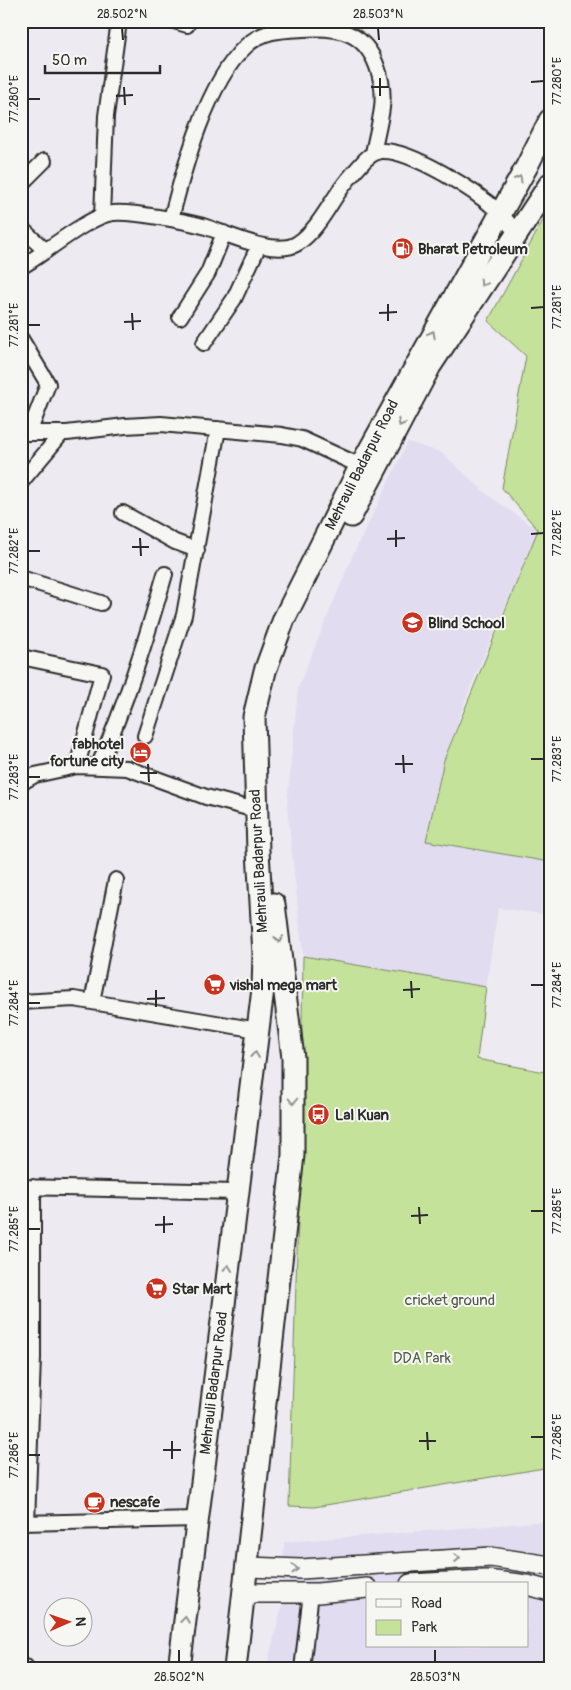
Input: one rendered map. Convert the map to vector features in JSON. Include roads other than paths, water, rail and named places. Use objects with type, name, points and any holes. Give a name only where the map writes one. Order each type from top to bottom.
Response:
[{"type":"main road","name":"Mehrauli Badarpur Road","points":[[179,1669],[263,989],[264,954],[256,810],[254,717],[266,671],[284,619],[367,470],[550,120]]},
{"type":"main road","name":"Mehrauli Badarpur Road","points":[[235,1669],[293,1155],[293,1058],[273,894],[268,808],[265,750],[269,714],[287,645],[367,470],[430,366],[550,184]]},
{"type":"main road","points":[[263,989],[285,990]]},
{"type":"street","points":[[102,216],[106,116],[119,21]]},
{"type":"street","points":[[171,219],[210,99],[227,69],[245,47],[269,31],[316,28],[338,30],[352,35],[366,46],[377,66],[382,84],[382,107],[373,153]]},
{"type":"street","points":[[21,267],[102,216],[115,212],[171,219],[224,233],[259,245],[283,247],[300,243],[320,220],[353,173],[373,153],[382,151],[412,157],[464,186],[500,213],[516,233]]},
{"type":"street","points":[[21,184],[44,161]]},
{"type":"street","points":[[21,228],[46,251]]},
{"type":"street","points":[[180,317],[208,273],[224,233]]},
{"type":"street","points":[[204,343],[234,299],[259,245]]},
{"type":"street","points":[[21,339],[48,384],[25,433],[62,433],[162,424],[291,436],[367,470]]},
{"type":"street","points":[[145,736],[178,636],[197,550],[218,429]]},
{"type":"street","points":[[21,482],[62,433]]},
{"type":"street","points":[[123,513],[175,542],[197,550]]},
{"type":"street","points":[[98,767],[114,731],[143,652],[165,574]]},
{"type":"street","points":[[21,578],[101,603]]},
{"type":"street","points":[[21,657],[102,674],[77,766]]},
{"type":"street","points":[[21,783],[35,776],[77,766],[127,768],[206,797],[256,810]]},
{"type":"street","points":[[92,1002],[116,880]]},
{"type":"street","points":[[21,1002],[63,999],[92,1002],[258,1030]]},
{"type":"street","points":[[197,1519],[24,1523],[33,1358],[27,1187],[237,1192]]},
{"type":"street","points":[[247,1567],[301,1569],[491,1557],[550,1566]]},
{"type":"street","points":[[448,1582],[486,1580],[503,1582]]},
{"type":"street","points":[[528,1585],[550,1591]]},
{"type":"street","points":[[244,1593],[311,1593],[366,1588]]},
{"type":"street","points":[[302,1669],[311,1593]]},
{"type":"place","name":"Bharat Petroleum","points":[[402,249]]},
{"type":"place","name":"Blind School","points":[[412,623]]},
{"type":"place","name":"fabhotel fortune city","points":[[140,753]]},
{"type":"place","name":"vishal mega mart","points":[[214,985]]},
{"type":"place","name":"Lal Kuan","points":[[319,1115]]},
{"type":"place","name":"Star Mart","points":[[156,1289]]},
{"type":"place","name":"nescafe","points":[[94,1502]]},
{"type":"park label","name":"cricket ground","points":[[450,1300]]},
{"type":"park label","name":"DDA Park","points":[[422,1358]]}]
